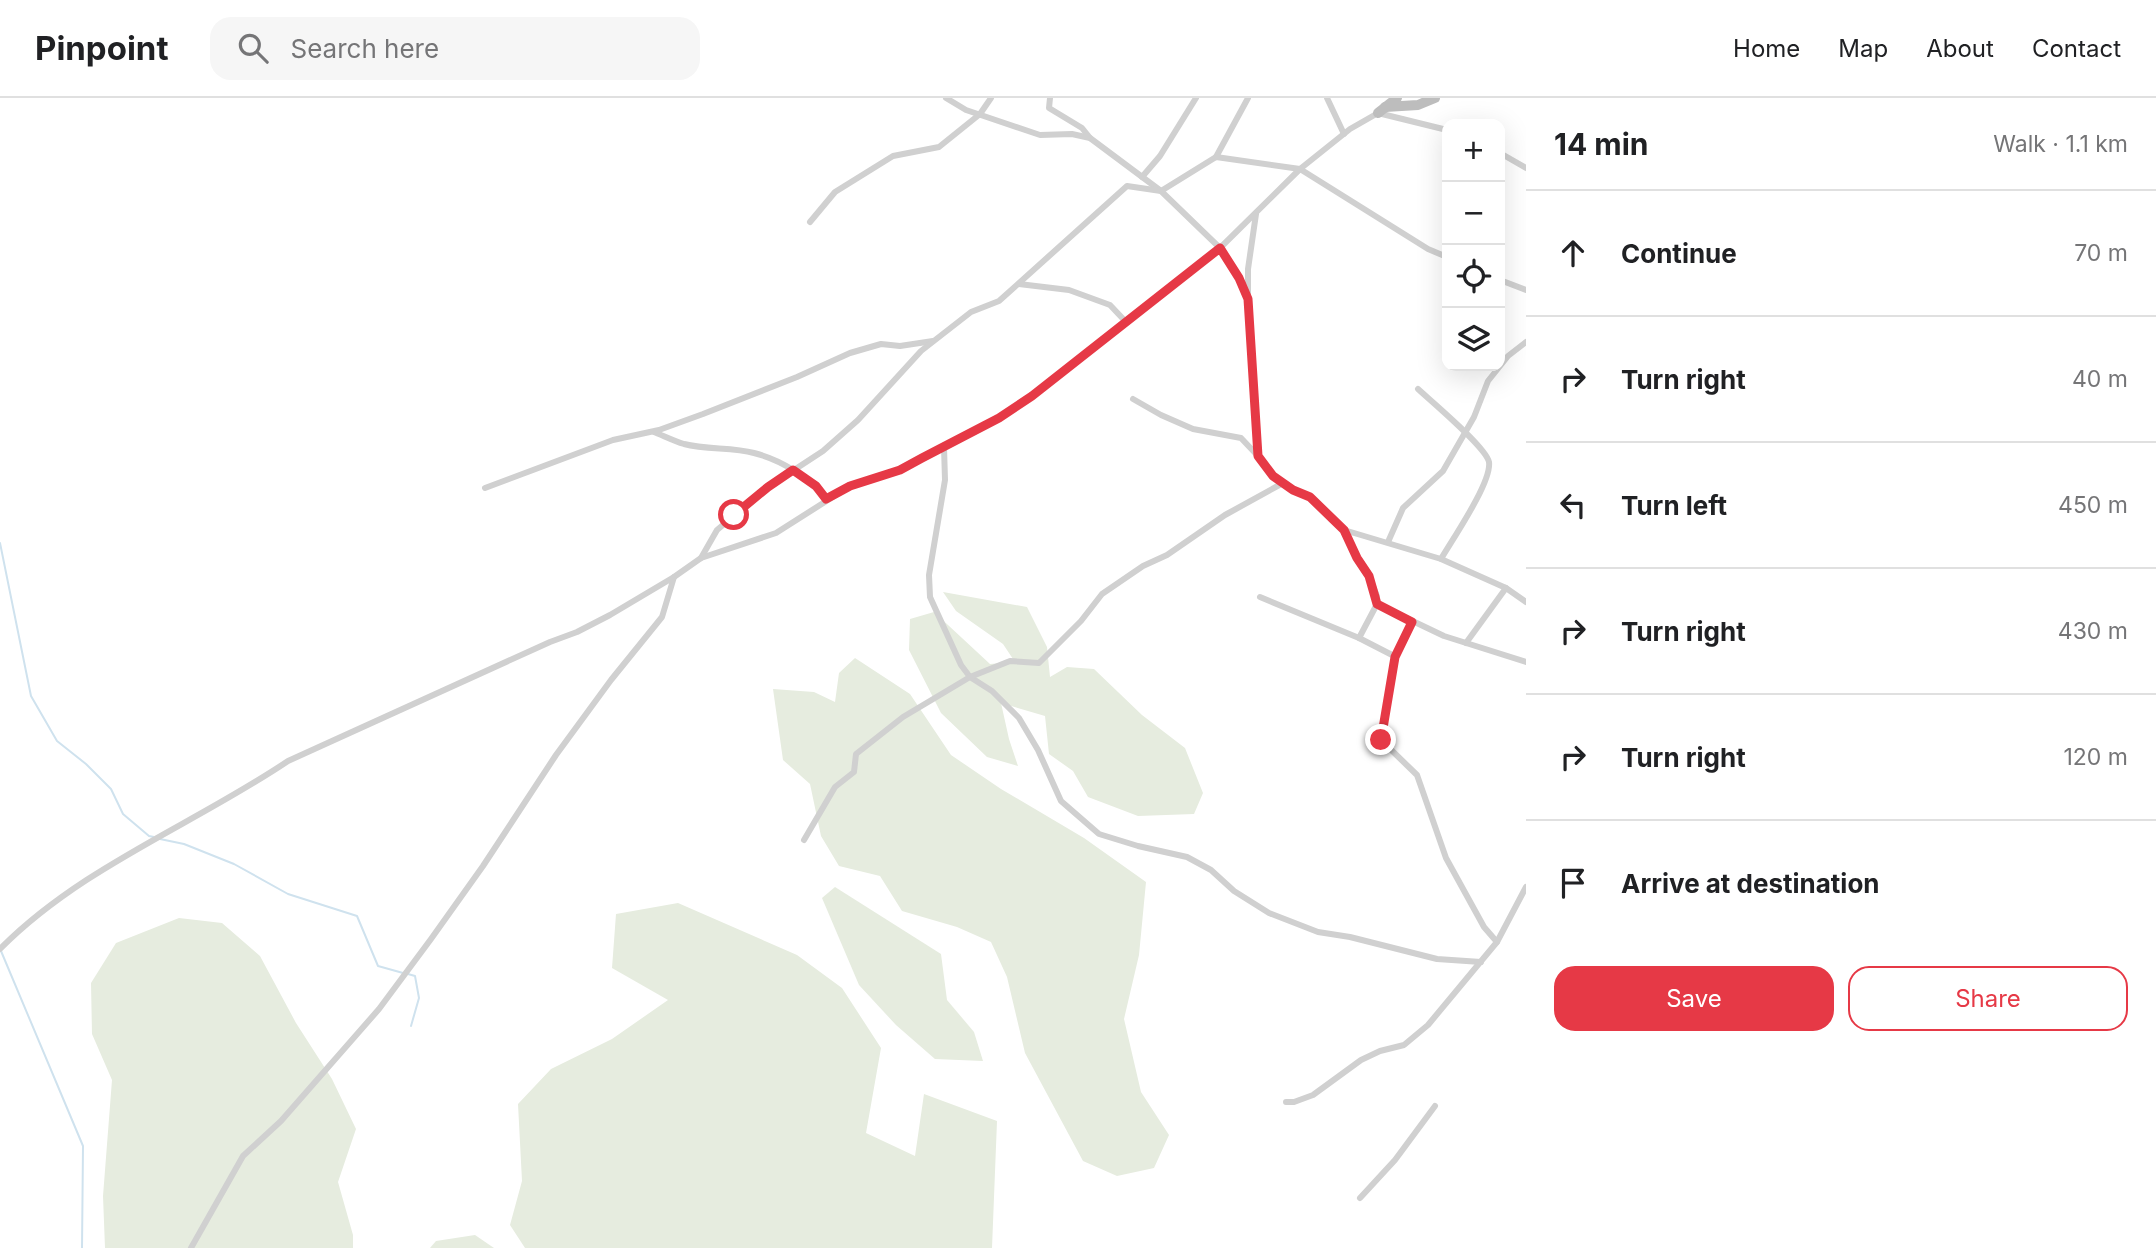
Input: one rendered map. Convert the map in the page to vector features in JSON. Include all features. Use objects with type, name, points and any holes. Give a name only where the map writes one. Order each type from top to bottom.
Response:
[{"type":"street","points":[[946,98],[966,110],[1040,135],[1072,134],[1090,138]]},
{"type":"street","points":[[810,222],[835,192],[893,156],[939,147],[980,114],[991,98]]},
{"type":"street","points":[[1050,98],[1049,108],[1082,128],[1090,138],[1161,191],[1220,248],[1239,278],[1248,299]]},
{"type":"street","points":[[1142,177],[1160,156],[1196,98]]},
{"type":"street","points":[[701,558],[717,530],[768,487],[823,451],[858,420],[921,351],[971,312],[999,301],[1127,186],[1161,191],[1216,158],[1248,98]]},
{"type":"street","points":[[1327,98],[1344,134]]},
{"type":"street","points":[[0,949],[16,933],[68,893],[130,853],[235,796],[288,761],[577,632],[674,578],[701,558],[776,533],[850,486],[900,470],[999,418],[1220,248],[1300,169],[1344,134],[1397,98]]},
{"type":"street","points":[[1382,110],[1418,105],[1435,98]]},
{"type":"street","points":[[1382,110],[1442,128]]},
{"type":"street","points":[[1505,156],[1526,168]]},
{"type":"street","points":[[1216,158],[1300,169],[1428,249],[1442,255]]},
{"type":"street","points":[[1256,214],[1248,269],[1248,299],[1258,456]]},
{"type":"street","points":[[1505,282],[1526,290]]},
{"type":"street","points":[[1019,284],[1069,289],[1110,305],[1126,322]]},
{"type":"street","points":[[485,488],[613,440],[651,432],[703,414],[850,353],[881,344],[900,346],[935,341]]},
{"type":"street","points":[[1388,542],[1403,508],[1443,471],[1465,434],[1488,381],[1508,356],[1526,342]]},
{"type":"street","points":[[1418,389],[1480,445],[1489,461],[1489,471],[1472,508],[1441,559]]},
{"type":"street","points":[[1133,399],[1193,429],[1241,438],[1273,476],[1310,497],[1344,530],[1369,576],[1377,604],[1359,638]]},
{"type":"street","points":[[651,432],[683,444],[753,453],[793,470],[816,486],[826,499]]},
{"type":"street","points":[[944,447],[945,480],[929,575],[930,597],[961,665],[970,677],[992,691],[1019,718],[1038,750],[1061,801],[1099,834],[1187,857],[1211,870],[1234,891],[1269,913],[1318,932],[1350,937],[1437,960],[1481,962]]},
{"type":"street","points":[[804,840],[835,787],[854,772],[856,754],[903,717],[970,677],[1010,661],[1039,663],[1081,621],[1102,594],[1143,566],[1167,555],[1225,515],[1283,483]]},
{"type":"street","points":[[1344,530],[1441,559],[1506,588],[1526,602]]},
{"type":"street","points":[[191,1248],[243,1156],[281,1121],[376,1013],[431,939],[556,755],[662,617],[674,578]]},
{"type":"street","points":[[1466,643],[1506,588]]},
{"type":"street","points":[[1260,597],[1359,638],[1395,657]]},
{"type":"street","points":[[1377,604],[1412,622],[1526,662]]},
{"type":"street","points":[[1412,622],[1395,657],[1381,740],[1417,775],[1446,858],[1483,927],[1497,942]]},
{"type":"street","points":[[1286,1102],[1313,1095],[1361,1060],[1380,1051],[1404,1045],[1428,1025],[1497,942],[1526,887]]},
{"type":"street","points":[[1360,1198],[1395,1160],[1435,1106]]},
{"type":"shaded area","points":[[943,592],[1027,607],[1047,647],[1050,677],[1067,667],[1094,669],[1142,715],[1185,748],[1203,793],[1194,814],[1138,816],[1088,797],[1073,771],[1049,754],[1045,716],[1001,703],[1018,766],[987,757],[941,713],[909,650],[910,619],[934,612],[990,664],[1015,662],[1003,644],[956,611]]},
{"type":"shaded area","points":[[855,658],[910,694],[951,755],[1001,789],[1084,838],[1146,882],[1139,955],[1124,1019],[1141,1092],[1169,1135],[1154,1168],[1117,1176],[1083,1161],[1025,1053],[1007,977],[991,942],[957,927],[902,911],[880,876],[839,866],[821,836],[810,784],[783,760],[773,689],[814,692],[835,702],[839,673]]},
{"type":"shaded area","points":[[835,887],[941,954],[947,1000],[974,1032],[983,1061],[935,1059],[896,1025],[859,985],[822,898]]},
{"type":"shaded area","points":[[678,903],[797,955],[842,988],[881,1048],[866,1133],[915,1156],[924,1094],[997,1121],[992,1248],[525,1248],[510,1225],[522,1181],[518,1104],[551,1069],[612,1039],[668,1000],[612,968],[616,914]]},
{"type":"shaded area","points":[[179,918],[222,923],[260,956],[296,1023],[332,1079],[356,1129],[338,1182],[353,1235],[353,1248],[105,1248],[103,1196],[112,1080],[92,1034],[91,983],[116,943]]},
{"type":"shaded area","points":[[475,1235],[494,1248],[430,1248],[436,1241]]},
{"type":"waterway","points":[[0,543],[31,696],[57,741],[111,789],[123,814],[149,836],[154,837]]},
{"type":"waterway","points":[[160,839],[184,844],[234,864],[288,894],[357,916],[378,966],[403,973]]},
{"type":"waterway","points":[[1,951],[83,1146],[82,1248]]},
{"type":"waterway","points":[[408,974],[415,976],[419,998],[411,1026]]},
{"type":"route","points":[[734,515],[793,470],[816,486],[826,499],[850,486],[900,470],[999,418],[1032,396],[1220,248],[1239,278],[1248,299],[1258,456],[1273,476],[1293,490],[1310,497],[1344,530],[1369,576],[1377,596],[1377,604],[1412,622],[1395,657],[1381,740]]}]
